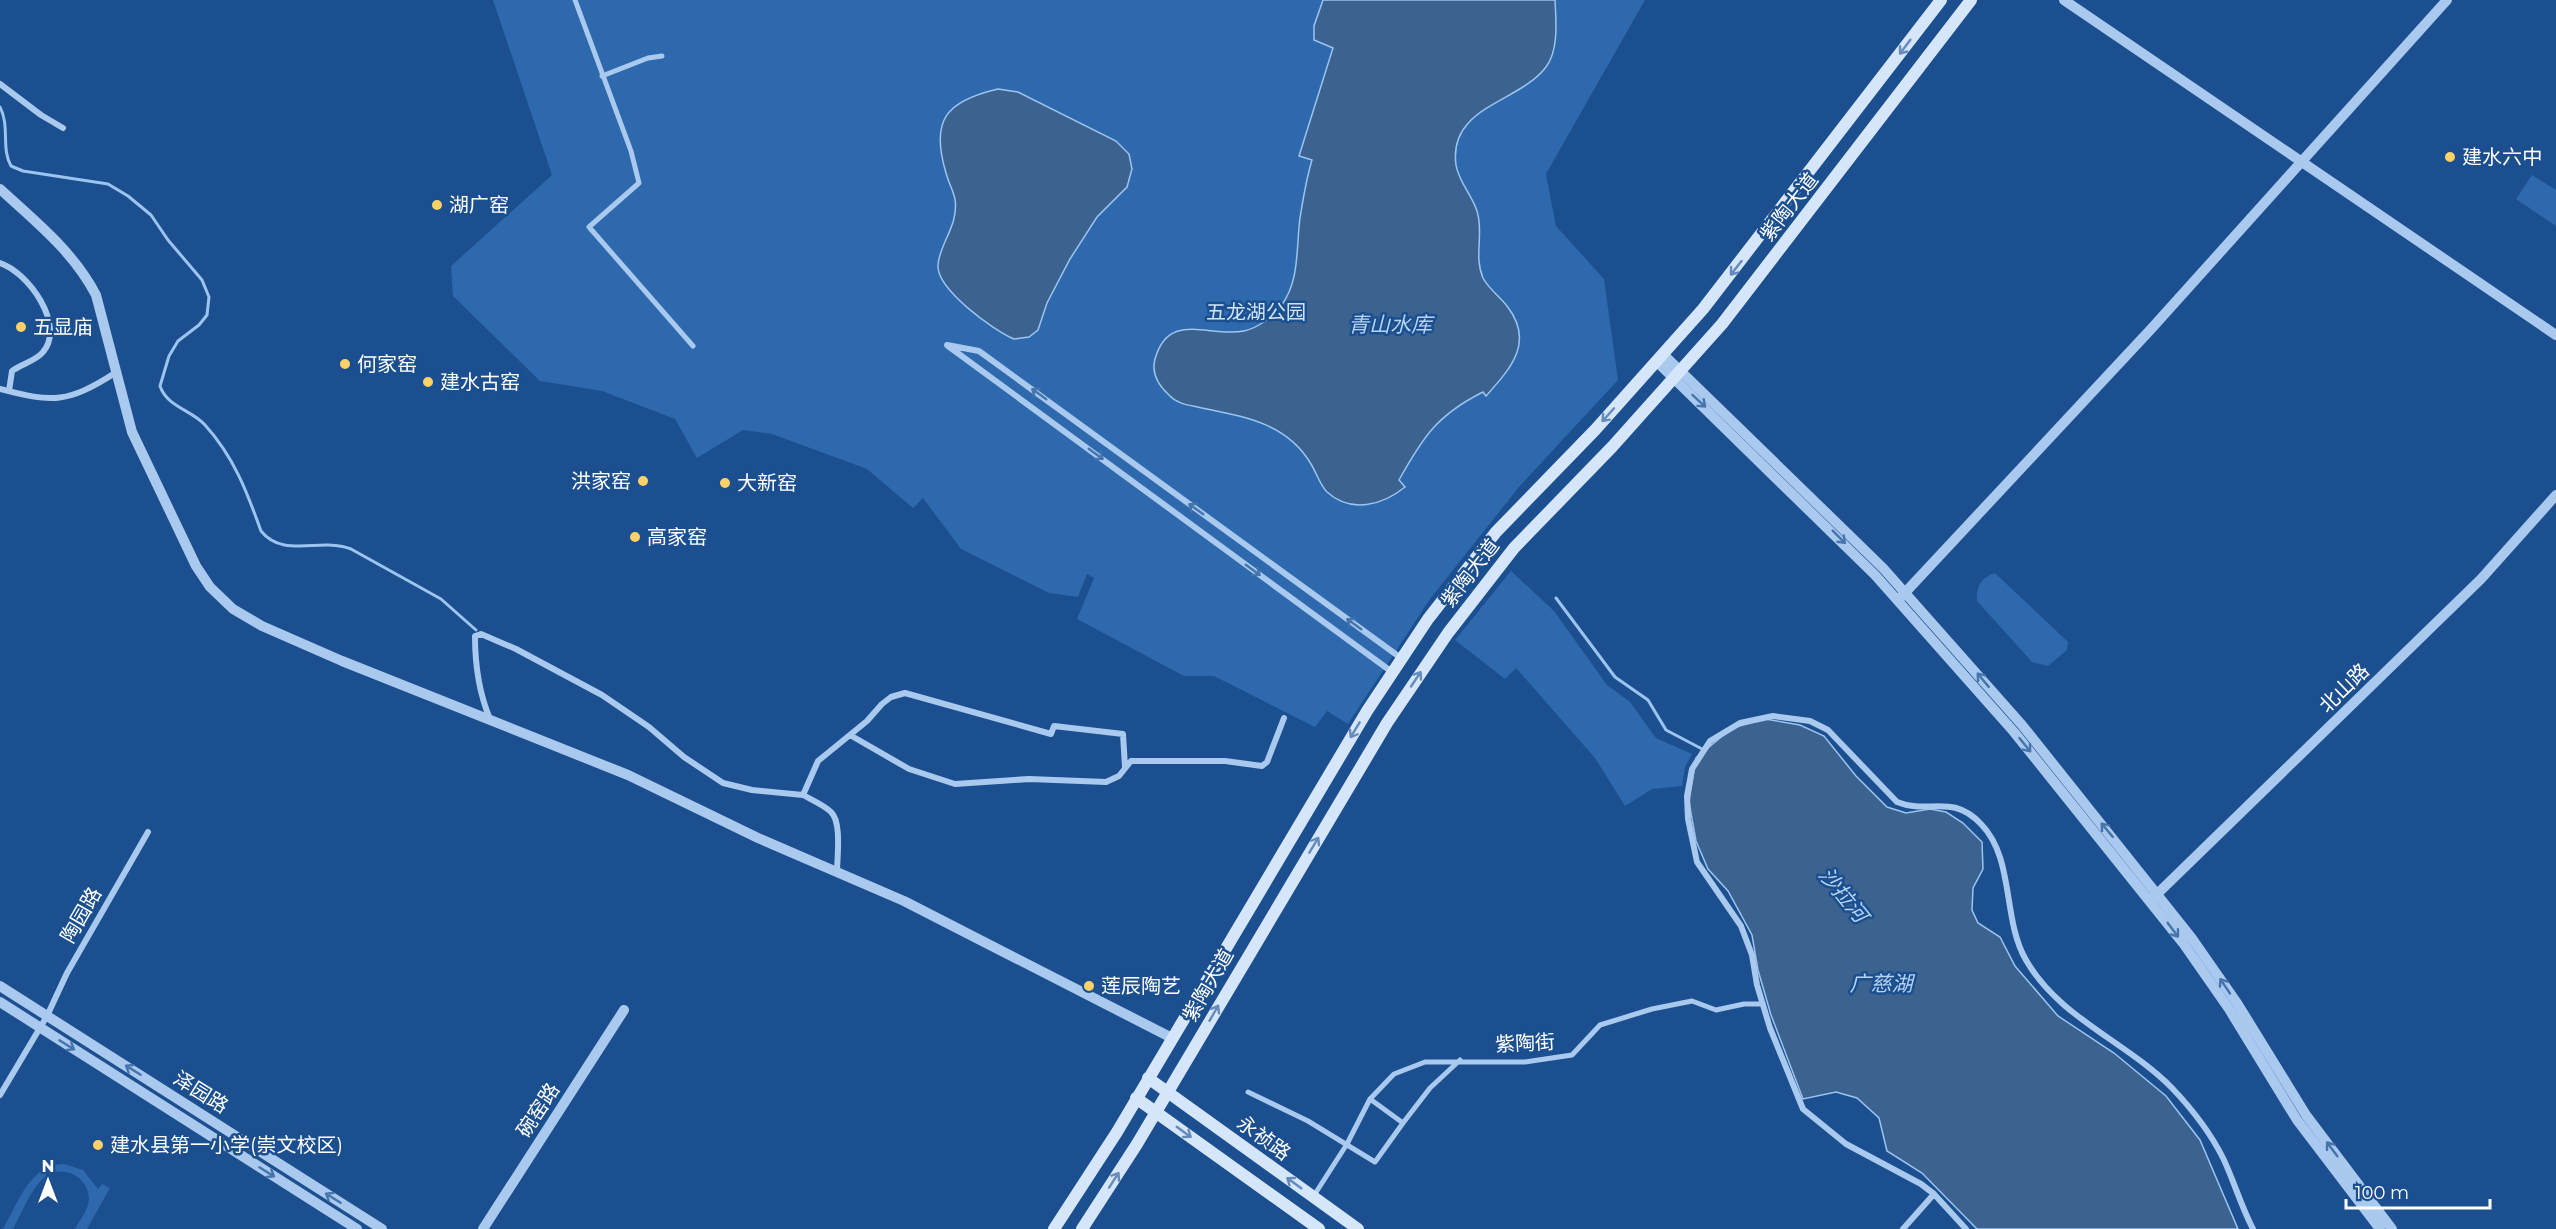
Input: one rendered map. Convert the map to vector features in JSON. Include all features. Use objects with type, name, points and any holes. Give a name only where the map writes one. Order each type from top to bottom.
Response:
[{"type":"main road","name":"紫陶大道","points":[[1054,1229],[1136,1098],[1401,658],[1496,532],[1660,358],[1751,248],[1941,0]]},
{"type":"main road","name":"紫陶大道","points":[[1082,1229],[1156,1112],[1387,723],[1442,642],[1515,548],[1722,324],[1971,0]]},
{"type":"main road","name":"永祯路","points":[[1148,1078],[1358,1229]]},
{"type":"main road","points":[[1136,1098],[1318,1229]]},
{"type":"street","points":[[575,0],[631,151],[639,183],[590,227],[693,346]]},
{"type":"street","points":[[2064,0],[2556,335]]},
{"type":"street","points":[[1902,596],[2152,328],[2447,0]]},
{"type":"street","points":[[602,76],[648,58],[662,56]]},
{"type":"street","points":[[0,84],[41,116],[63,128]]},
{"type":"street","points":[[0,189],[60,244],[90,283],[102,316],[132,432],[200,573],[225,602],[262,626],[342,662],[628,775],[758,838],[904,901],[1172,1038]]},
{"type":"street","points":[[0,263],[11,267],[34,289],[48,321],[48,345],[42,354],[12,371],[9,391]]},
{"type":"street","points":[[1392,672],[947,345],[979,351],[1401,658]]},
{"type":"street","points":[[1660,358],[1823,521],[1902,596],[2154,896],[2237,1003],[2306,1115],[2392,1229]]},
{"type":"street","points":[[0,389],[38,398],[70,397],[86,391],[115,373]]},
{"type":"street","name":"北山路","points":[[2154,896],[2481,579],[2556,495]]},
{"type":"street","points":[[490,719],[480,697],[475,643],[476,636],[481,634],[516,649],[602,695],[649,728],[684,758],[723,783],[752,790],[803,795],[831,811],[835,817],[838,844],[837,872]]},
{"type":"street","points":[[803,795],[816,764],[882,704],[891,697],[905,693],[1051,734],[1054,726],[1123,734],[1125,767]]},
{"type":"street","points":[[1966,1229],[1934,1194],[1906,1173],[1846,1144],[1810,1117],[1798,1100],[1763,1004],[1752,955],[1741,926],[1724,898],[1705,877],[1691,843],[1687,789],[1692,770],[1700,753],[1716,736],[1740,723],[1762,717],[1792,717],[1810,721],[1834,735],[1897,802],[1909,806],[1951,806],[1960,808],[1975,818],[1987,830],[1998,851],[2009,912],[2026,960],[2062,1004],[2145,1063],[2186,1104],[2212,1138],[2253,1229]]},
{"type":"street","points":[[850,735],[909,768],[955,784],[1029,779],[1106,782],[1119,776],[1131,761],[1225,761],[1262,766],[1267,762],[1284,718]]},
{"type":"street","name":"陶园路","points":[[0,1095],[47,1016],[67,972],[148,832]]},
{"type":"street","points":[[2154,896],[2229,1009],[2297,1120],[2380,1229]]},
{"type":"street","name":"泽园路","points":[[0,986],[382,1229]]},
{"type":"street","name":"紫陶街","points":[[1313,1197],[1347,1144],[1370,1099],[1394,1074],[1425,1062],[1460,1060],[1525,1062],[1572,1055],[1600,1025],[1652,1009],[1692,1001],[1716,1010],[1744,1004],[1763,1004]]},
{"type":"street","name":"泽园路","points":[[0,1002],[357,1229]]},
{"type":"street","name":"碗窑路","points":[[483,1229],[624,1010]]},
{"type":"street","points":[[1248,1092],[1308,1121],[1375,1162],[1430,1088],[1460,1060]]},
{"type":"street","points":[[1370,1099],[1403,1123]]},
{"type":"street","points":[[1903,1229],[1934,1194]]},
{"type":"green space","name":"五龙湖公园","points":[[493,0],[1645,0],[1546,174],[1556,226],[1604,279],[1618,380],[1519,487],[1430,599],[1348,724],[1327,711],[1315,727],[1214,676],[1184,676],[1077,619],[1094,578],[1087,574],[1078,597],[1049,593],[961,549],[923,498],[913,508],[867,469],[772,434],[743,430],[697,458],[675,419],[602,391],[540,381],[453,296],[451,266],[552,175]]},
{"type":"green space","points":[[2532,175],[2556,190],[2556,226],[2516,199]]},
{"type":"green space","points":[[1511,571],[1554,611],[1607,685],[1630,702],[1656,738],[1692,754],[1685,767],[1682,786],[1652,789],[1625,806],[1595,758],[1516,668],[1505,679],[1455,640]]},
{"type":"green space","points":[[1995,573],[2068,642],[2067,650],[2048,666],[2032,662],[1977,601],[1980,583]]},
{"type":"green space","points":[[64,1164],[83,1170],[98,1189],[102,1184],[110,1188],[87,1229],[75,1229],[84,1215],[89,1199],[85,1184],[74,1175],[59,1171],[45,1177],[40,1182],[31,1194],[13,1229],[3,1229],[26,1187],[34,1178],[42,1170]]},
{"type":"water","name":"青山水库","points":[[1323,0],[1555,0],[1555,44],[1546,67],[1534,79],[1474,118],[1463,130],[1456,145],[1458,172],[1478,215],[1480,270],[1485,282],[1507,306],[1515,319],[1519,331],[1516,354],[1504,375],[1486,396],[1483,392],[1467,401],[1454,409],[1433,428],[1399,480],[1405,487],[1387,498],[1367,505],[1346,503],[1327,492],[1311,464],[1290,439],[1264,424],[1249,419],[1176,401],[1159,384],[1154,370],[1155,359],[1161,344],[1170,335],[1180,330],[1192,329],[1231,332],[1249,330],[1273,314],[1287,296],[1294,275],[1300,218],[1312,160],[1299,156],[1333,48],[1314,40],[1314,26]]},
{"type":"water","points":[[998,89],[1018,92],[1116,141],[1129,154],[1132,169],[1127,187],[1097,217],[1070,259],[1047,303],[1038,330],[1029,337],[1014,339],[967,308],[946,285],[940,275],[938,265],[952,226],[955,209],[955,199],[942,155],[940,139],[942,126],[946,116],[954,107],[980,94]]},
{"type":"water","name":"广慈湖","points":[[1765,719],[1800,725],[1824,736],[1856,776],[1887,807],[1906,813],[1930,809],[1946,812],[1963,823],[1982,842],[1983,869],[1973,888],[1972,910],[1978,923],[2000,937],[2015,966],[2058,1016],[2114,1053],[2166,1096],[2200,1140],[2238,1229],[1977,1229],[1922,1173],[1887,1151],[1879,1118],[1857,1098],[1836,1092],[1803,1099],[1771,1015],[1758,970],[1752,935],[1728,891],[1708,869],[1696,841],[1689,802],[1696,758],[1732,728]]},
{"type":"waterway","points":[[0,107],[5,122],[6,152],[11,166],[23,171],[108,184],[128,196],[151,215],[168,240],[202,280],[209,297],[207,315],[199,325],[178,341],[169,356],[160,386],[168,399],[200,420],[215,437],[232,462],[261,531],[280,544],[328,545],[351,549],[441,599],[476,630]]},
{"type":"waterway","name":"沙拉河","points":[[1556,598],[1615,677],[1648,700],[1666,730],[1704,750]]},
{"type":"place","name":"建水六中","points":[[2450,157]]},
{"type":"place","name":"湖广窑","points":[[437,205]]},
{"type":"place","name":"五显庙","points":[[21,327]]},
{"type":"place","name":"何家窑","points":[[345,364]]},
{"type":"place","name":"建水古窑","points":[[428,382]]},
{"type":"place","name":"洪家窑","points":[[643,481]]},
{"type":"place","name":"大新窑","points":[[725,483]]},
{"type":"place","name":"高家窑","points":[[635,537]]},
{"type":"place","name":"莲辰陶艺","points":[[1089,986]]},
{"type":"place","name":"建水县第一小学(崇文校区)","points":[[98,1145]]}]
